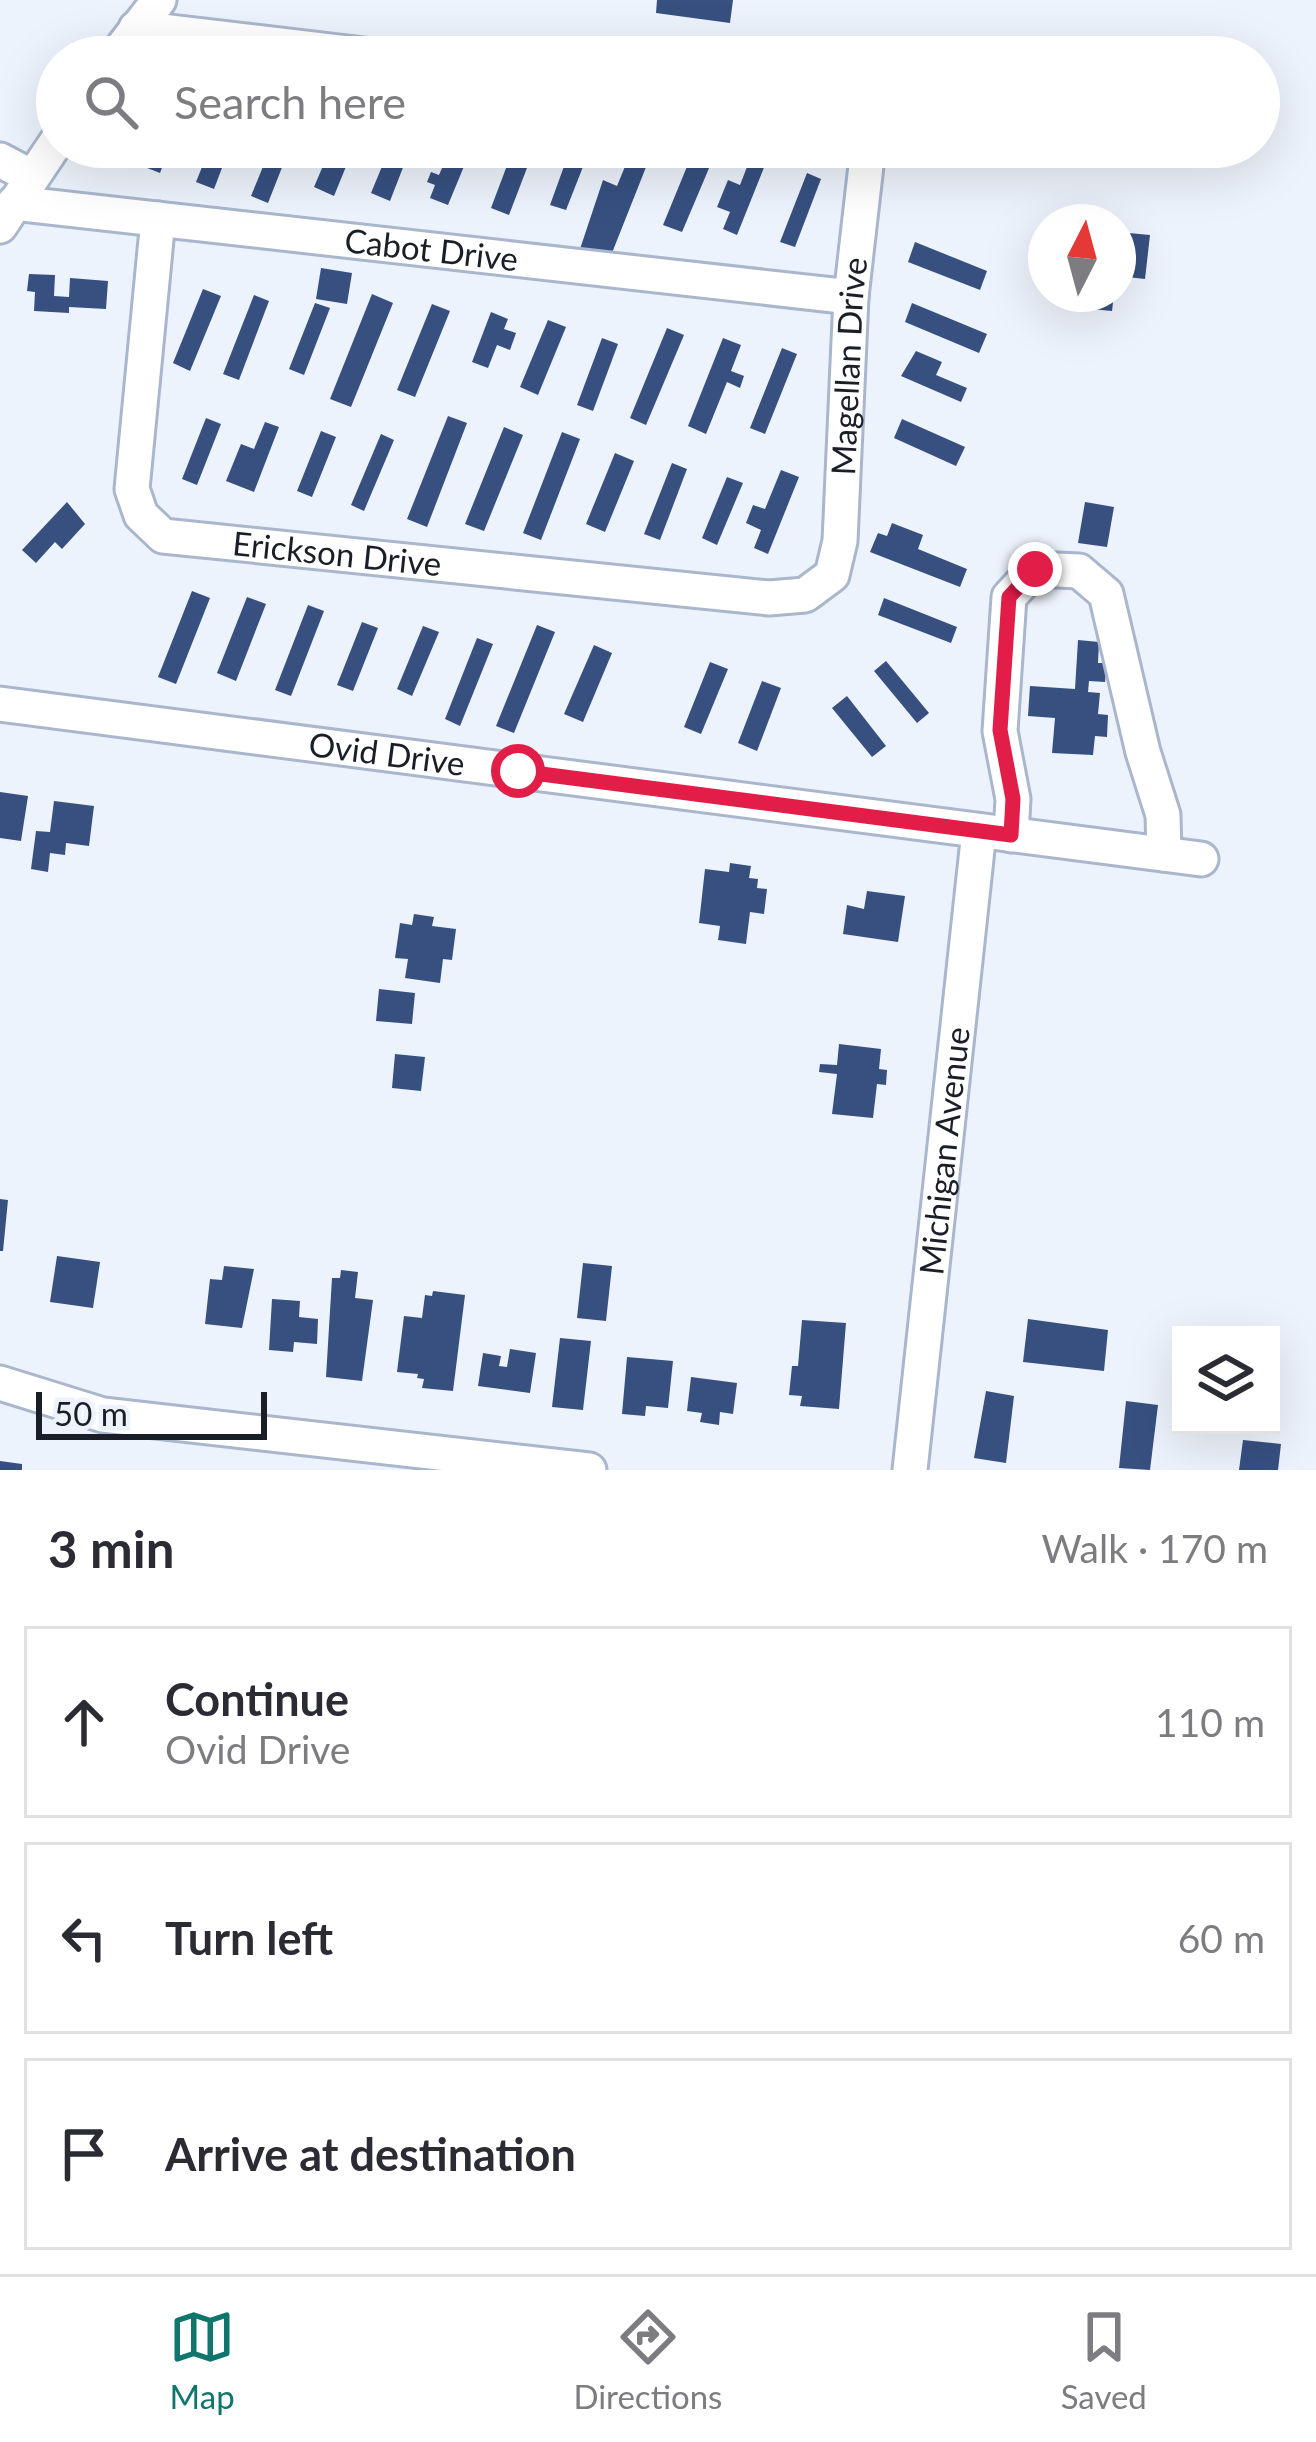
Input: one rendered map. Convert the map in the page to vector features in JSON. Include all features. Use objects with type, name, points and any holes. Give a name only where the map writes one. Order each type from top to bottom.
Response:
[{"type":"street","points":[[130,36],[159,0]]},
{"type":"street","points":[[136,28],[204,36]]},
{"type":"street","points":[[0,160],[15,202]]},
{"type":"street","points":[[15,202],[38,168]]},
{"type":"street","name":"Magellan Drive","points":[[832,575],[840,541],[851,297],[866,168]]},
{"type":"street","name":"Cabot Drive","points":[[15,202],[851,297]]},
{"type":"street","name":"Erickson Drive","points":[[158,219],[132,489],[141,515],[163,536],[769,598],[805,595],[832,575]]},
{"type":"street","name":"Michigan Avenue","points":[[910,1470],[995,833],[1013,799],[1000,730],[1009,597],[1035,569],[1079,571],[1106,594],[1143,752],[1163,815],[1165,854]]},
{"type":"street","name":"Ovid Drive","points":[[0,704],[1202,859]]},
{"type":"street","points":[[0,1383],[103,1414],[589,1470]]},
{"type":"building","points":[[657,0],[733,0],[730,23],[656,13]]},
{"type":"building","points":[[202,168],[222,168],[214,189],[196,182]]},
{"type":"building","points":[[262,168],[282,168],[268,203],[251,196]]},
{"type":"building","points":[[322,168],[345,168],[334,196],[314,187]]},
{"type":"building","points":[[381,168],[403,168],[390,201],[371,193]]},
{"type":"building","points":[[442,168],[463,168],[448,205],[430,198],[435,185],[427,182],[431,172],[439,175]]},
{"type":"building","points":[[506,168],[527,168],[509,215],[491,208]]},
{"type":"building","points":[[563,168],[583,168],[566,210],[550,205]]},
{"type":"building","points":[[624,168],[646,168],[610,258],[579,252],[603,180],[617,186]]},
{"type":"building","points":[[686,168],[709,168],[682,232],[663,225]]},
{"type":"building","points":[[747,168],[764,168],[737,235],[723,229],[730,212],[717,207],[728,180],[740,185]]},
{"type":"building","points":[[807,173],[821,179],[795,247],[780,242]]},
{"type":"building","points":[[1136,234],[1150,235],[1145,279],[1136,278]]},
{"type":"building","points":[[915,242],[987,271],[980,290],[908,262]]},
{"type":"building","points":[[321,268],[352,273],[347,304],[316,299]]},
{"type":"building","points":[[29,274],[55,275],[54,296],[69,297],[70,278],[108,281],[106,309],[34,311],[35,292],[27,291]]},
{"type":"building","points":[[203,289],[221,296],[190,371],[173,363]]},
{"type":"building","points":[[372,294],[393,303],[351,407],[330,399]]},
{"type":"building","points":[[254,295],[269,301],[239,380],[223,374]]},
{"type":"building","points":[[315,303],[330,308],[304,375],[289,369]]},
{"type":"building","points":[[912,303],[987,334],[979,353],[905,322]]},
{"type":"building","points":[[432,304],[450,311],[415,397],[397,390]]},
{"type":"building","points":[[491,312],[508,319],[504,329],[516,333],[510,350],[497,345],[488,368],[472,362]]},
{"type":"building","points":[[548,320],[566,327],[538,395],[520,387]]},
{"type":"building","points":[[667,328],[684,335],[646,425],[630,418]]},
{"type":"building","points":[[602,338],[618,344],[593,411],[577,405]]},
{"type":"building","points":[[723,338],[741,345],[731,371],[744,376],[740,388],[727,382],[706,434],[688,426]]},
{"type":"building","points":[[782,348],[797,354],[765,434],[750,428]]},
{"type":"building","points":[[916,351],[942,362],[936,375],[967,388],[961,402],[901,376]]},
{"type":"building","points":[[448,416],[467,423],[427,527],[407,519]]},
{"type":"building","points":[[206,418],[221,424],[197,485],[182,479]]},
{"type":"building","points":[[902,419],[965,447],[956,466],[894,438]]},
{"type":"building","points":[[265,422],[279,427],[254,492],[226,481],[241,444],[254,449]]},
{"type":"building","points":[[504,427],[523,435],[484,531],[465,524]]},
{"type":"building","points":[[321,431],[336,437],[312,497],[297,491]]},
{"type":"building","points":[[562,432],[580,439],[541,540],[523,533]]},
{"type":"building","points":[[381,434],[394,440],[364,511],[351,505]]},
{"type":"building","points":[[615,453],[634,461],[605,532],[586,524]]},
{"type":"building","points":[[672,463],[687,469],[660,540],[644,534]]},
{"type":"building","points":[[781,470],[799,477],[768,554],[754,548],[761,530],[746,523],[753,505],[765,509]]},
{"type":"building","points":[[727,477],[743,483],[717,545],[702,538]]},
{"type":"building","points":[[67,502],[85,524],[62,549],[55,542],[36,563],[22,550]]},
{"type":"building","points":[[1085,502],[1114,507],[1107,547],[1078,543]]},
{"type":"building","points":[[892,523],[923,535],[918,549],[967,569],[960,587],[870,552],[878,533],[887,536]]},
{"type":"building","points":[[192,591],[210,598],[176,684],[158,677]]},
{"type":"building","points":[[247,597],[266,604],[236,681],[217,673]]},
{"type":"building","points":[[884,598],[957,627],[951,643],[878,615]]},
{"type":"building","points":[[308,605],[324,611],[291,696],[275,690]]},
{"type":"building","points":[[362,622],[378,628],[353,691],[337,685]]},
{"type":"building","points":[[537,625],[555,632],[514,733],[496,726]]},
{"type":"building","points":[[423,626],[439,632],[412,696],[397,689]]},
{"type":"building","points":[[477,638],[493,644],[460,726],[445,719]]},
{"type":"building","points":[[1078,640],[1099,642],[1098,663],[1107,663],[1105,682],[1089,681],[1088,692],[1100,693],[1098,714],[1108,715],[1107,737],[1095,736],[1093,755],[1052,753],[1055,718],[1028,716],[1030,686],[1075,689]]},
{"type":"building","points":[[594,645],[612,653],[583,722],[564,714]]},
{"type":"building","points":[[886,661],[929,713],[917,723],[874,671]]},
{"type":"building","points":[[710,662],[728,669],[701,734],[684,727]]},
{"type":"building","points":[[762,681],[781,688],[757,751],[738,743]]},
{"type":"building","points":[[847,696],[886,746],[872,757],[832,708]]},
{"type":"building","points":[[0,792],[28,796],[21,841],[0,838]]},
{"type":"building","points":[[54,801],[94,806],[89,846],[66,843],[65,855],[50,853],[48,872],[31,869],[36,831],[50,832]]},
{"type":"building","points":[[730,863],[751,866],[749,878],[758,879],[757,888],[767,889],[764,914],[750,912],[746,944],[718,940],[720,926],[699,923],[705,869],[729,872]]},
{"type":"building","points":[[867,891],[905,896],[898,942],[843,934],[847,905],[864,909]]},
{"type":"building","points":[[414,914],[434,917],[432,926],[456,929],[452,960],[443,959],[440,983],[405,978],[408,959],[395,958],[400,923],[412,925]]},
{"type":"building","points":[[379,989],[415,993],[412,1024],[376,1021]]},
{"type":"building","points":[[839,1044],[881,1049],[879,1069],[887,1070],[886,1085],[877,1084],[873,1118],[832,1114],[837,1074],[819,1072],[820,1064],[837,1065]]},
{"type":"building","points":[[395,1054],[425,1057],[421,1091],[392,1088]]},
{"type":"building","points":[[0,1199],[8,1200],[3,1251],[0,1251]]},
{"type":"building","points":[[57,1256],[100,1262],[93,1308],[50,1302]]},
{"type":"building","points":[[583,1263],[612,1266],[606,1321],[577,1318]]},
{"type":"building","points":[[224,1266],[254,1269],[242,1328],[205,1324],[210,1279],[222,1280]]},
{"type":"building","points":[[341,1270],[358,1272],[355,1298],[373,1300],[362,1381],[326,1377],[332,1278],[340,1278]]},
{"type":"building","points":[[433,1291],[465,1295],[453,1391],[422,1388],[424,1379],[417,1378],[418,1374],[397,1372],[404,1316],[422,1318],[425,1295],[432,1296]]},
{"type":"building","points":[[272,1299],[300,1301],[299,1317],[318,1319],[317,1344],[294,1342],[293,1352],[269,1350]]},
{"type":"building","points":[[1028,1319],[1108,1330],[1104,1371],[1023,1362]]},
{"type":"building","points":[[802,1320],[846,1323],[839,1409],[800,1406],[802,1396],[789,1395],[792,1366],[798,1366]]},
{"type":"building","points":[[560,1338],[591,1341],[583,1410],[552,1407]]},
{"type":"building","points":[[510,1349],[536,1353],[530,1393],[478,1386],[483,1353],[501,1356],[499,1366],[507,1367]]},
{"type":"building","points":[[627,1357],[673,1361],[668,1408],[646,1406],[645,1416],[622,1414]]},
{"type":"building","points":[[691,1377],[737,1383],[733,1414],[720,1412],[719,1425],[700,1422],[702,1413],[687,1411]]},
{"type":"building","points":[[986,1391],[1014,1396],[1006,1463],[974,1458]]},
{"type":"building","points":[[1126,1401],[1158,1405],[1150,1470],[1119,1468]]},
{"type":"building","points":[[1243,1440],[1281,1444],[1278,1470],[1239,1470]]},
{"type":"building","points":[[0,1461],[22,1464],[22,1470],[0,1470]]},
{"type":"route","points":[[518,771],[1011,835],[1013,799],[1000,730],[1009,597],[1035,569]]}]
